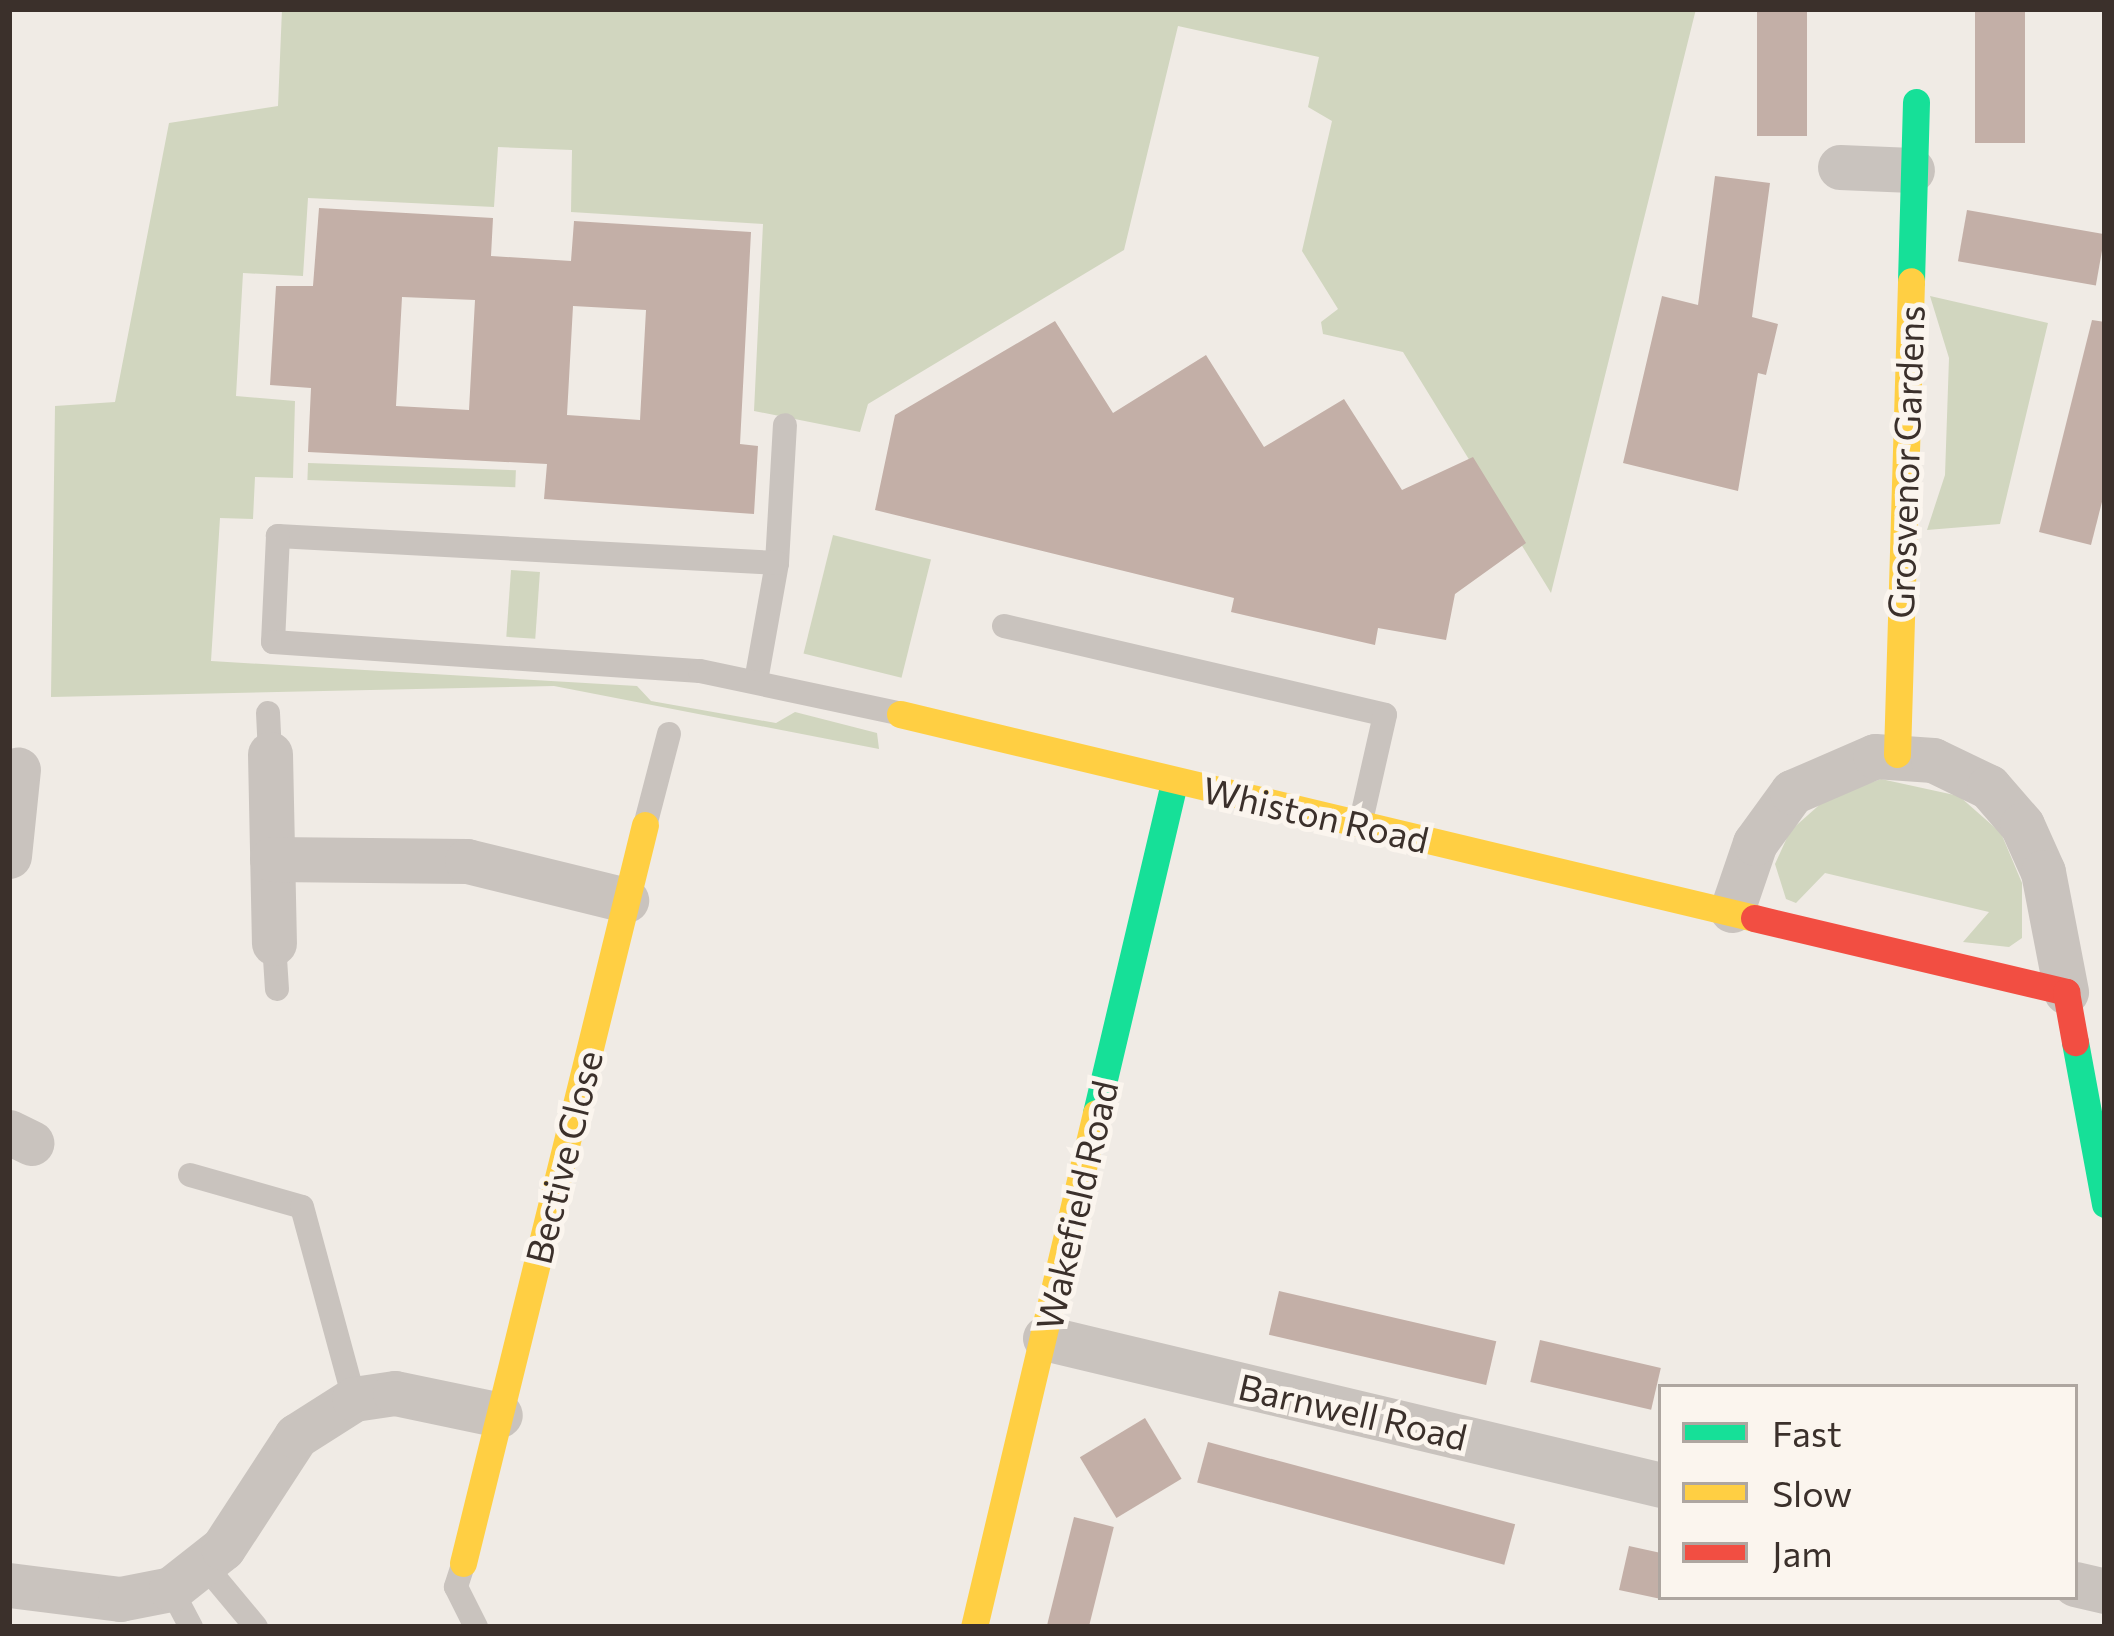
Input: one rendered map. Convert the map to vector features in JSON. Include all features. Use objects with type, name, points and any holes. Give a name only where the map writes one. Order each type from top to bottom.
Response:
[{"type":"street","name":"Grosvenor Gardens","points":[[1897,754],[1916,102]]},
{"type":"street","points":[[1840,167],[1912,170]]},
{"type":"street","name":"Whiston Road","points":[[900,714],[2066,992]]},
{"type":"street","points":[[269,734],[274,943]]},
{"type":"street","points":[[1732,910],[1766,823],[1792,792],[1830,769],[1897,754],[1969,774],[2022,825],[2043,872],[2105,1204]]},
{"type":"street","points":[[10,835],[18,769]]},
{"type":"street","name":"Wakefield Road","points":[[974,1627],[1174,782]]},
{"type":"street","name":"Bective Close","points":[[463,1563],[645,825]]},
{"type":"street","points":[[272,859],[467,861],[626,899]]},
{"type":"street","name":"Barnwell Road","points":[[1045,1338],[1658,1484]]},
{"type":"street","points":[[9,1585],[120,1599],[190,1594],[296,1436],[354,1399],[395,1393],[500,1415]]},
{"type":"lane","points":[[756,682],[777,563],[785,425]]},
{"type":"lane","points":[[777,563],[278,536],[273,642],[756,682],[900,714]]},
{"type":"lane","points":[[1004,626],[1385,715],[1360,824]]},
{"type":"lane","points":[[645,825],[669,734]]},
{"type":"lane","points":[[274,943],[277,988]]},
{"type":"lane","points":[[190,1175],[302,1208],[354,1399]]},
{"type":"lane","points":[[463,1563],[456,1587],[476,1627]]},
{"type":"lane","points":[[190,1594],[256,1627]]},
{"type":"green space","points":[[282,9],[1696,9],[1551,593],[1403,352],[1323,334],[1321,322],[1338,309],[1302,251],[1332,121],[1308,107],[1319,57],[1178,26],[1124,250],[868,404],[860,432],[754,411],[763,224],[571,212],[572,150],[498,147],[494,207],[308,198],[303,276],[243,273],[236,396],[295,401],[293,478],[255,477],[253,519],[220,518],[211,661],[637,686],[651,701],[776,723],[795,712],[877,733],[879,749],[554,686],[51,697],[55,406],[115,402],[169,123],[278,106]]},
{"type":"green space","points":[[1930,296],[2048,323],[2000,524],[1927,530],[1945,475],[1949,358]]},
{"type":"green space","points":[[308,463],[516,470],[515,487],[307,480]]},
{"type":"green space","points":[[833,535],[931,559],[901,678],[803,653]]},
{"type":"green space","points":[[511,570],[540,572],[535,639],[506,637]]},
{"type":"green space","points":[[1881,779],[1959,796],[2001,833],[2022,883],[2022,938],[2009,947],[1963,942],[1989,912],[1825,873],[1796,903],[1786,899],[1775,864],[1790,831],[1826,799]]},
{"type":"building","points":[[1757,9],[1807,9],[1807,136],[1757,136]]},
{"type":"building","points":[[1975,9],[2025,9],[2025,143],[1975,143]]},
{"type":"building","points":[[1715,176],[1770,183],[1752,317],[1778,324],[1766,375],[1758,373],[1738,491],[1623,463],[1662,296],[1698,305]]},
{"type":"building","points":[[319,208],[493,218],[491,256],[571,261],[574,221],[751,232],[740,444],[758,446],[754,514],[544,499],[547,464],[308,452],[311,388],[270,385],[276,286],[313,286]],"holes":[[[402,297],[475,300],[469,410],[396,406]],[[573,306],[646,310],[640,420],[567,415]]]},
{"type":"building","points":[[1967,210],[2105,234],[2096,286],[1958,261]]},
{"type":"building","points":[[2092,320],[2105,322],[2105,490],[2091,545],[2039,532]]},
{"type":"building","points":[[1055,321],[1113,413],[1206,355],[1264,447],[1344,399],[1402,490],[1473,457],[1526,543],[1455,594],[1446,640],[1378,628],[1375,645],[1231,612],[1234,598],[875,510],[895,415]]},
{"type":"building","points":[[1279,1291],[1496,1341],[1486,1385],[1269,1335]]},
{"type":"building","points":[[1540,1340],[1661,1368],[1651,1410],[1530,1382]]},
{"type":"building","points":[[1145,1418],[1182,1479],[1116,1518],[1080,1457]]},
{"type":"building","points":[[1208,1442],[1515,1524],[1504,1565],[1197,1483]]},
{"type":"building","points":[[1074,1517],[1114,1527],[1089,1627],[1047,1627]]},
{"type":"building","points":[[1629,1546],[1658,1552],[1658,1598],[1619,1590]]},
{"type":"traffic: fast","points":[[1911,281],[1916,102]]},
{"type":"traffic: fast","points":[[1096,1113],[1174,782]]},
{"type":"traffic: fast","points":[[2075,1042],[2105,1204]]},
{"type":"traffic: slow","points":[[1897,754],[1911,281]]},
{"type":"traffic: slow","points":[[900,714],[1754,918]]},
{"type":"traffic: slow","points":[[463,1563],[645,825]]},
{"type":"traffic: slow","points":[[974,1627],[1096,1113]]},
{"type":"traffic: jam","points":[[1754,918],[2066,992],[2075,1042]]}]
